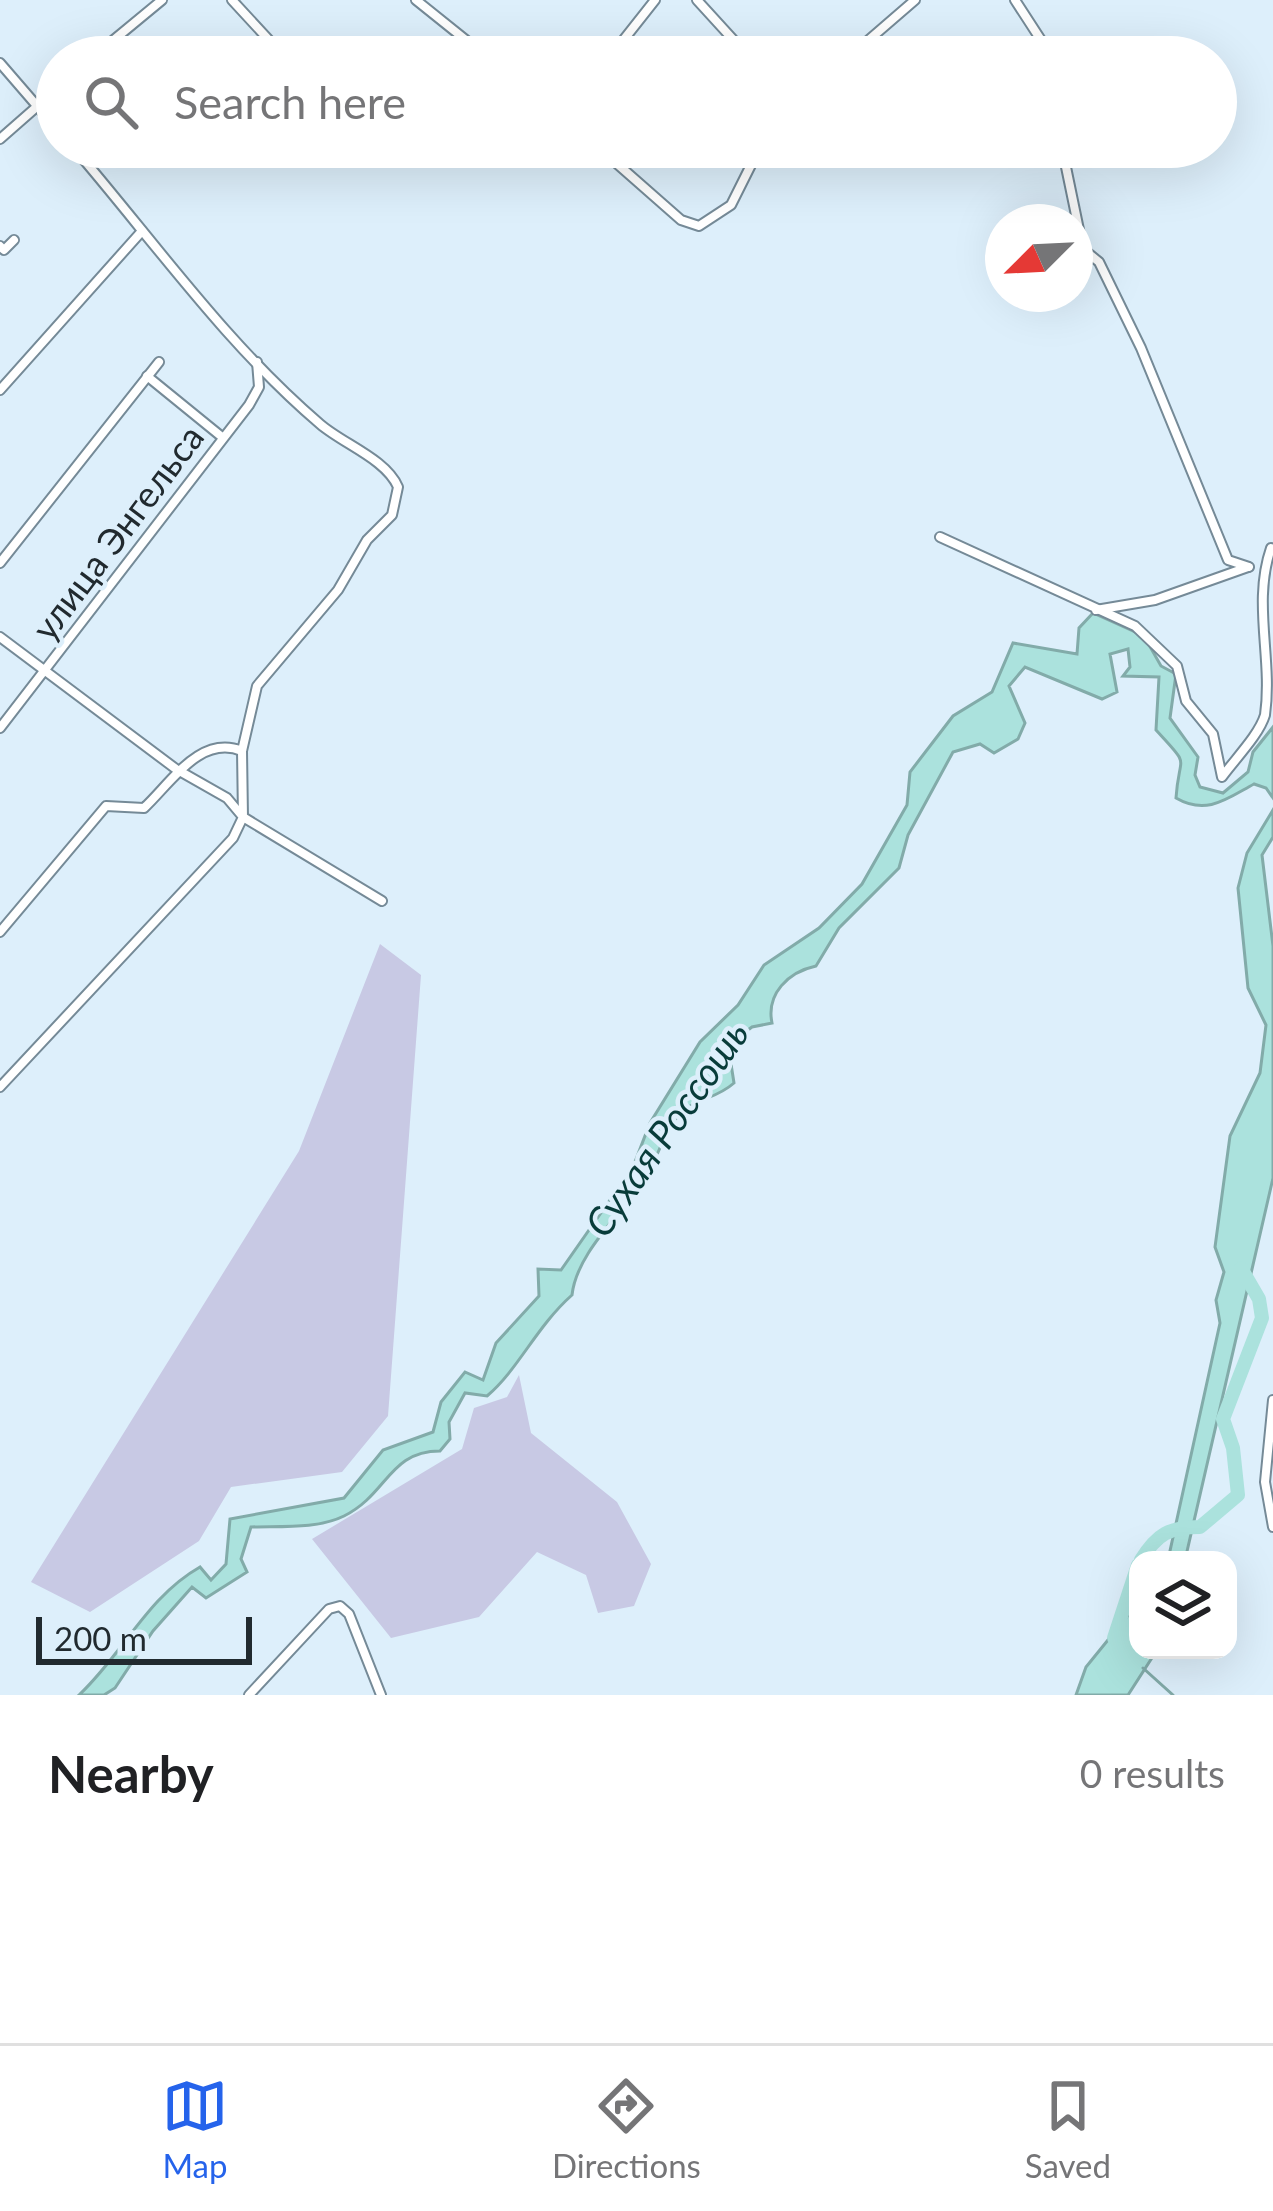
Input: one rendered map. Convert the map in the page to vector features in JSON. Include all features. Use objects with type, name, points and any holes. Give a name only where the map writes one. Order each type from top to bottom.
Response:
[{"type":"street","points":[[118,36],[162,0]]},
{"type":"street","points":[[232,0],[265,36]]},
{"type":"street","points":[[416,0],[461,36]]},
{"type":"street","points":[[627,36],[655,0]]},
{"type":"street","points":[[698,0],[730,36]]},
{"type":"street","points":[[873,36],[915,0]]},
{"type":"street","points":[[1015,0],[1038,36]]},
{"type":"street","points":[[0,63],[36,104]]},
{"type":"street","points":[[0,139],[36,108]]},
{"type":"street","points":[[0,1087],[233,838],[243,817],[242,751],[257,686],[338,590],[399,497],[394,476],[317,421],[257,362],[90,168]]},
{"type":"street","points":[[622,168],[682,220],[699,226],[731,205],[750,168]]},
{"type":"street","points":[[1066,168],[1083,249],[1099,262],[1141,349],[1228,560],[1250,567],[1155,600],[1094,610]]},
{"type":"street","points":[[0,390],[142,231]]},
{"type":"street","points":[[1,250],[14,240]]},
{"type":"street","points":[[0,563],[159,362]]},
{"type":"street","name":"улица Энгельса","points":[[0,728],[259,387],[257,362]]},
{"type":"street","points":[[147,376],[222,436]]},
{"type":"street","points":[[940,537],[1135,626],[1177,666],[1186,700],[1213,734],[1222,777],[1264,718],[1269,652],[1261,577],[1271,548]]},
{"type":"street","points":[[0,638],[176,770],[227,798],[243,817],[382,901]]},
{"type":"street","points":[[0,932],[106,806],[144,808],[176,770],[215,748],[227,745],[242,751]]},
{"type":"street","points":[[1273,1400],[1265,1482],[1273,1527]]},
{"type":"street","points":[[249,1695],[329,1609],[340,1606],[349,1614],[381,1695]]},
{"type":"shaded area","points":[[380,944],[421,975],[388,1416],[342,1472],[231,1487],[199,1541],[90,1612],[31,1582],[299,1151]]},
{"type":"shaded area","points":[[519,1375],[531,1433],[617,1502],[651,1564],[634,1606],[598,1613],[586,1575],[537,1552],[479,1617],[391,1638],[312,1539],[462,1449],[474,1408],[507,1397]]},
{"type":"water","name":"Сухая Россошь","points":[[1093,613],[1144,636],[1161,666],[1176,674],[1170,718],[1198,757],[1195,775],[1200,787],[1223,793],[1248,772],[1253,752],[1273,727],[1273,798],[1266,788],[1254,784],[1207,805],[1176,798],[1181,761],[1156,730],[1159,677],[1123,676],[1130,667],[1128,649],[1110,654],[1117,692],[1102,699],[1025,667],[1009,686],[1025,723],[1018,739],[994,753],[980,744],[953,752],[908,835],[899,868],[839,928],[816,966],[796,973],[781,986],[772,1003],[772,1023],[752,1027],[728,1045],[734,1083],[680,1114],[640,1186],[583,1262],[572,1295],[487,1396],[465,1393],[449,1422],[450,1439],[440,1451],[410,1458],[344,1516],[299,1526],[251,1527],[241,1559],[247,1572],[206,1598],[192,1587],[153,1631],[115,1688],[104,1695],[79,1695],[181,1579],[200,1567],[211,1580],[226,1564],[230,1519],[344,1498],[383,1450],[433,1432],[441,1402],[465,1372],[483,1380],[496,1343],[539,1296],[538,1269],[561,1270],[633,1167],[650,1123],[700,1042],[738,1005],[764,965],[819,928],[862,884],[907,805],[910,772],[953,716],[992,692],[1013,643],[1077,654],[1079,628]]},
{"type":"water","points":[[1273,810],[1273,837],[1262,855],[1273,946],[1273,1178],[1187,1551],[1170,1551],[1220,1323],[1216,1300],[1224,1272],[1215,1247],[1230,1136],[1260,1073],[1266,1025],[1248,988],[1238,888],[1247,853]]},
{"type":"water","points":[[1129,1614],[1129,1659],[1151,1659],[1128,1695],[1076,1695],[1086,1667]]},
{"type":"waterway","points":[[1148,1551],[1165,1534],[1200,1527],[1238,1495],[1233,1448],[1223,1419],[1262,1318],[1259,1299],[1241,1268]]},
{"type":"waterway","points":[[1114,1638],[1129,1592]]},
{"type":"waterway","points":[[1143,1668],[1173,1695]]}]
